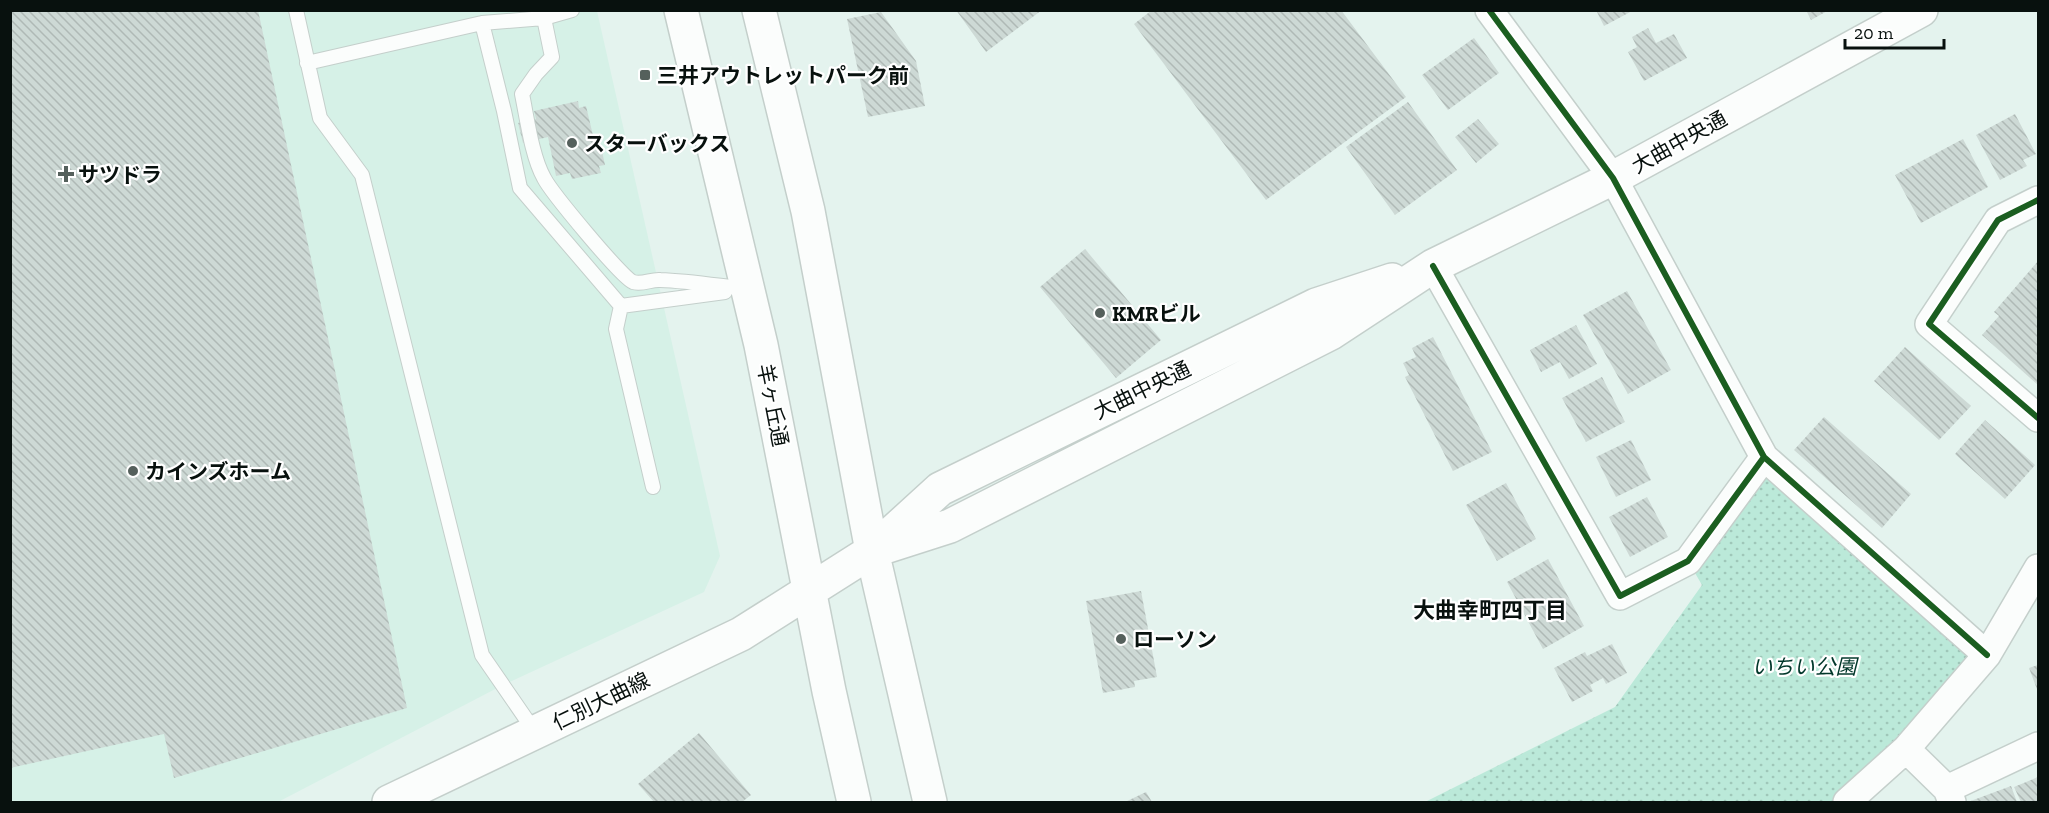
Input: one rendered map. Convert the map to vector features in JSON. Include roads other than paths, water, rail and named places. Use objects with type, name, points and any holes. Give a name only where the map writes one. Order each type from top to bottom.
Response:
[{"type":"main road","name":"羊ヶ丘通","points":[[681,10],[761,345],[809,591],[854,802]]},
{"type":"main road","points":[[759,10],[808,211],[872,551],[930,802]]},
{"type":"main road","name":"大曲中央通","points":[[809,591],[872,551],[940,489],[1316,305],[1433,266],[1613,178],[1921,10]]},
{"type":"main road","name":"仁別大曲線","points":[[389,802],[741,634],[809,591]]},
{"type":"street","points":[[1489,10],[1613,178],[1764,457],[1987,655]]},
{"type":"street","points":[[2038,200],[1998,220],[1929,324],[2038,418]]},
{"type":"street","points":[[1433,266],[1620,596],[1688,561],[1764,457]]},
{"type":"street","points":[[1847,802],[1906,749],[1987,655],[2038,568]]},
{"type":"street","points":[[1906,749],[1949,796],[2038,746]]},
{"type":"lane","points":[[296,10],[320,118],[362,175],[482,655],[535,732]]},
{"type":"lane","points":[[308,63],[482,23],[572,10]]},
{"type":"lane","points":[[543,14],[552,57],[522,94],[538,165],[544,179],[588,234],[632,282],[642,283],[657,279],[747,289]]},
{"type":"lane","points":[[482,23],[520,188],[621,306]]},
{"type":"lane","points":[[621,306],[747,289]]},
{"type":"lane","points":[[621,306],[616,329],[653,487]]},
{"type":"place","name":"三井アウトレットパーク前","points":[[645,75]]},
{"type":"place","name":"スターバックス","points":[[572,143]]},
{"type":"place","name":"サツドラ","points":[[66,174]]},
{"type":"place","name":"KMRビル","points":[[1100,313]]},
{"type":"place","name":"カインズホーム","points":[[133,471]]},
{"type":"place","name":"ローソン","points":[[1121,639]]},
{"type":"district","name":"大曲幸町四丁目","points":[[1490,610]]},
{"type":"park label","name":"いちい公園","points":[[1804,666]]}]
